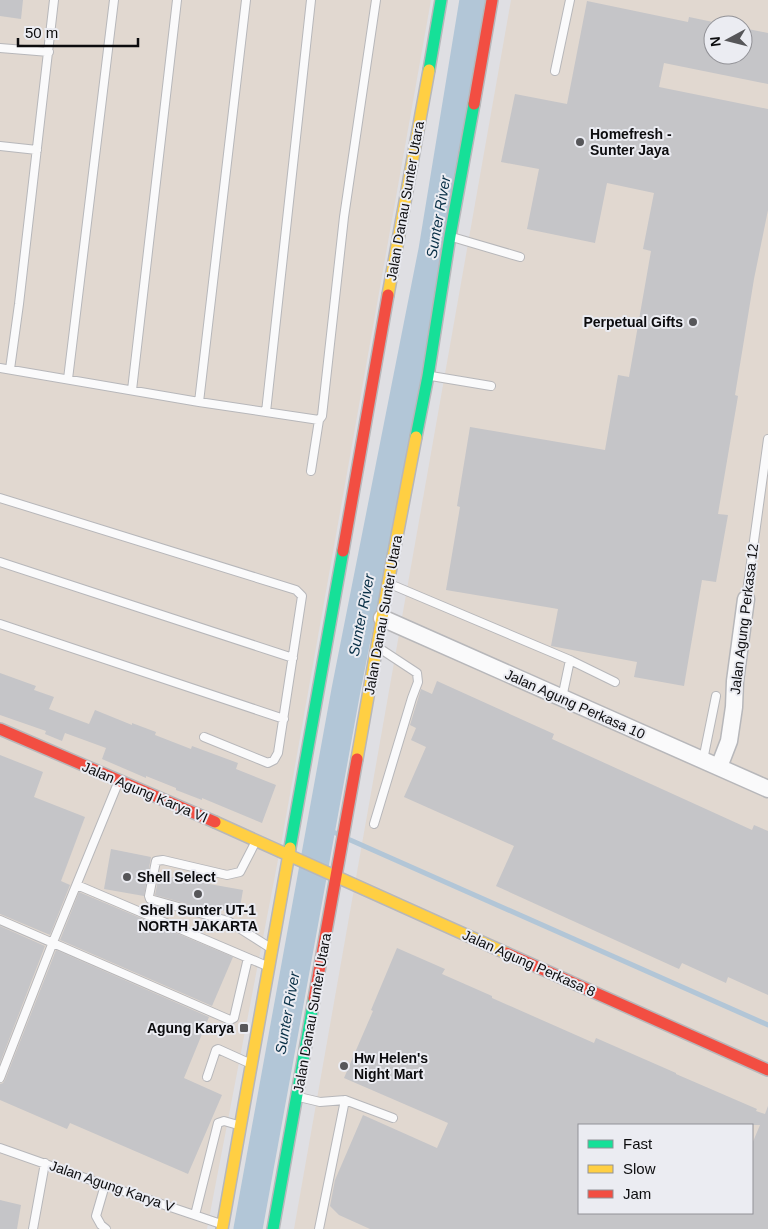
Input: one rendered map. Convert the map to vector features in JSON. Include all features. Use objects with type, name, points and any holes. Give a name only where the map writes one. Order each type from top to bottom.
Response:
[{"type":"main road","name":"Jalan Danau Sunter Utara","points":[[223,1227],[272,950],[294,857],[441,0]]},
{"type":"main road","name":"Jalan Danau Sunter Utara","points":[[273,1229],[297,1096],[332,875],[338,864],[345,828],[388,583],[428,376],[450,236],[492,0]]},
{"type":"main road","name":"Jalan Agung Karya VI","points":[[0,730],[294,857]]},
{"type":"main road","name":"Jalan Agung Perkasa 8","points":[[294,857],[768,1070]]},
{"type":"street","name":"Jalan Agung Perkasa 12","points":[[719,767],[729,741],[746,599]]},
{"type":"street","name":"Jalan Agung Perkasa 10","points":[[382,618],[768,789]]},
{"type":"lane","points":[[10,369],[54,0]]},
{"type":"lane","points":[[68,379],[114,0]]},
{"type":"lane","points":[[132,390],[177,0]]},
{"type":"lane","points":[[199,402],[246,0]]},
{"type":"lane","points":[[266,412],[312,0]]},
{"type":"lane","points":[[310,471],[319,420],[322,416],[344,217],[376,0]]},
{"type":"lane","points":[[555,71],[570,0]]},
{"type":"lane","points":[[0,48],[48,52]]},
{"type":"lane","points":[[0,146],[37,150]]},
{"type":"lane","points":[[450,236],[520,257]]},
{"type":"lane","points":[[0,368],[199,402],[319,420]]},
{"type":"lane","points":[[428,376],[491,386]]},
{"type":"lane","name":"Jalan Agung Perkasa 12","points":[[746,599],[768,439]]},
{"type":"lane","points":[[0,498],[296,590],[302,596],[284,719],[278,753],[274,760],[268,763],[204,737]]},
{"type":"lane","points":[[0,562],[293,658]]},
{"type":"lane","points":[[388,583],[570,660],[615,682]]},
{"type":"lane","points":[[0,624],[284,719]]},
{"type":"lane","points":[[374,824],[418,682],[416,673],[377,647]]},
{"type":"lane","points":[[562,698],[570,660]]},
{"type":"lane","points":[[702,760],[716,696]]},
{"type":"lane","points":[[0,1078],[119,781]]},
{"type":"lane","points":[[257,840],[240,872],[234,874],[227,875],[163,860],[156,861],[149,896],[150,899],[228,921],[272,950]]},
{"type":"lane","points":[[77,885],[269,967]]},
{"type":"lane","points":[[0,920],[233,1020],[248,958]]},
{"type":"lane","points":[[207,1078],[216,1050],[218,1049],[252,1064]]},
{"type":"lane","points":[[297,1096],[320,1102],[345,1100],[393,1118]]},
{"type":"lane","points":[[319,1229],[345,1100]]},
{"type":"lane","points":[[195,1215],[218,1123],[224,1121],[241,1126]]},
{"type":"lane","name":"Jalan Agung Karya V","points":[[0,1148],[195,1215],[223,1227]]},
{"type":"lane","points":[[33,1229],[45,1163]]},
{"type":"lane","points":[[105,1185],[96,1216],[101,1225],[106,1229]]},
{"type":"shaded area","points":[[0,0],[431,0],[282,839],[207,1229],[0,1229]]},
{"type":"shaded area","points":[[511,0],[768,0],[768,1229],[294,1229]]},
{"type":"building","points":[[0,0],[23,0],[21,19],[0,16]]},
{"type":"building","points":[[587,1],[688,22],[689,17],[703,20],[703,65],[753,65],[753,30],[768,33],[768,84],[664,63],[659,87],[768,109],[768,210],[754,279],[735,395],[738,396],[718,514],[728,515],[716,582],[702,580],[684,686],[634,677],[637,662],[551,646],[558,609],[446,590],[460,507],[457,506],[470,427],[605,450],[618,375],[629,377],[651,251],[643,249],[654,193],[607,183],[595,243],[527,229],[539,169],[501,162],[515,94],[567,104]]},
{"type":"building","points":[[0,673],[36,686],[34,690],[54,697],[49,709],[89,724],[95,710],[132,725],[132,723],[156,732],[155,735],[191,749],[192,746],[238,763],[236,769],[276,785],[262,823],[102,759],[106,748],[65,733],[62,741],[45,734],[46,731],[0,715]]},
{"type":"building","points":[[437,681],[554,734],[552,739],[752,830],[754,825],[768,831],[768,995],[728,977],[726,983],[682,963],[679,969],[496,886],[514,846],[404,797],[426,747],[411,740],[416,728],[410,725],[421,689],[432,694]]},
{"type":"building","points":[[0,755],[43,772],[34,797],[85,817],[61,881],[70,885],[50,935],[0,914]]},
{"type":"building","name":"Shell Select","points":[[111,849],[151,857],[144,896],[104,889]]},
{"type":"building","name":"Shell Sunter UT-1 NORTH JAKARTA","points":[[159,875],[243,890],[239,913],[191,905],[155,895]]},
{"type":"building","points":[[79,892],[233,957],[212,1006],[60,940]]},
{"type":"building","points":[[0,926],[45,946],[0,1063]]},
{"type":"building","points":[[397,948],[445,969],[442,974],[594,1043],[596,1038],[757,1109],[756,1111],[765,1114],[768,1106],[768,1229],[370,1229],[339,1215],[330,1206],[335,1180],[363,1115],[437,1148],[448,1123],[344,1078],[373,1011],[371,1010]]},
{"type":"building","points":[[56,950],[209,1017],[184,1078],[222,1095],[188,1174],[70,1123],[67,1129],[0,1100],[0,1084],[5,1080]]},
{"type":"building","points":[[0,1200],[21,1205],[17,1229],[0,1229]]},
{"type":"waterway","name":"Sunter River","points":[[248,1229],[346,690],[433,250],[474,0]]},
{"type":"waterway","points":[[321,827],[338,834]]},
{"type":"waterway","points":[[348,839],[768,1025]]},
{"type":"traffic: fast","points":[[429,70],[441,0]]},
{"type":"traffic: fast","points":[[416,437],[474,104]]},
{"type":"traffic: fast","points":[[290,848],[343,551]]},
{"type":"traffic: fast","points":[[273,1229],[314,999]]},
{"type":"traffic: slow","points":[[388,295],[429,70]]},
{"type":"traffic: slow","points":[[357,759],[416,437]]},
{"type":"traffic: slow","points":[[215,822],[506,953]]},
{"type":"traffic: slow","points":[[222,1229],[290,848]]},
{"type":"traffic: jam","points":[[474,104],[492,0]]},
{"type":"traffic: jam","points":[[343,551],[388,295]]},
{"type":"traffic: jam","points":[[0,729],[215,822]]},
{"type":"traffic: jam","points":[[314,999],[357,759]]},
{"type":"traffic: jam","points":[[506,953],[768,1070]]},
{"type":"place","name":"Homefresh - Sunter Jaya","points":[[580,142]]},
{"type":"place","name":"Perpetual Gifts","points":[[693,322]]},
{"type":"place","name":"Shell Select","points":[[127,877]]},
{"type":"place","name":"Shell Sunter UT-1 NORTH JAKARTA","points":[[198,894]]},
{"type":"place","name":"Agung Karya","points":[[244,1028]]},
{"type":"place","name":"Hw Helen's Night Mart","points":[[344,1066]]}]
